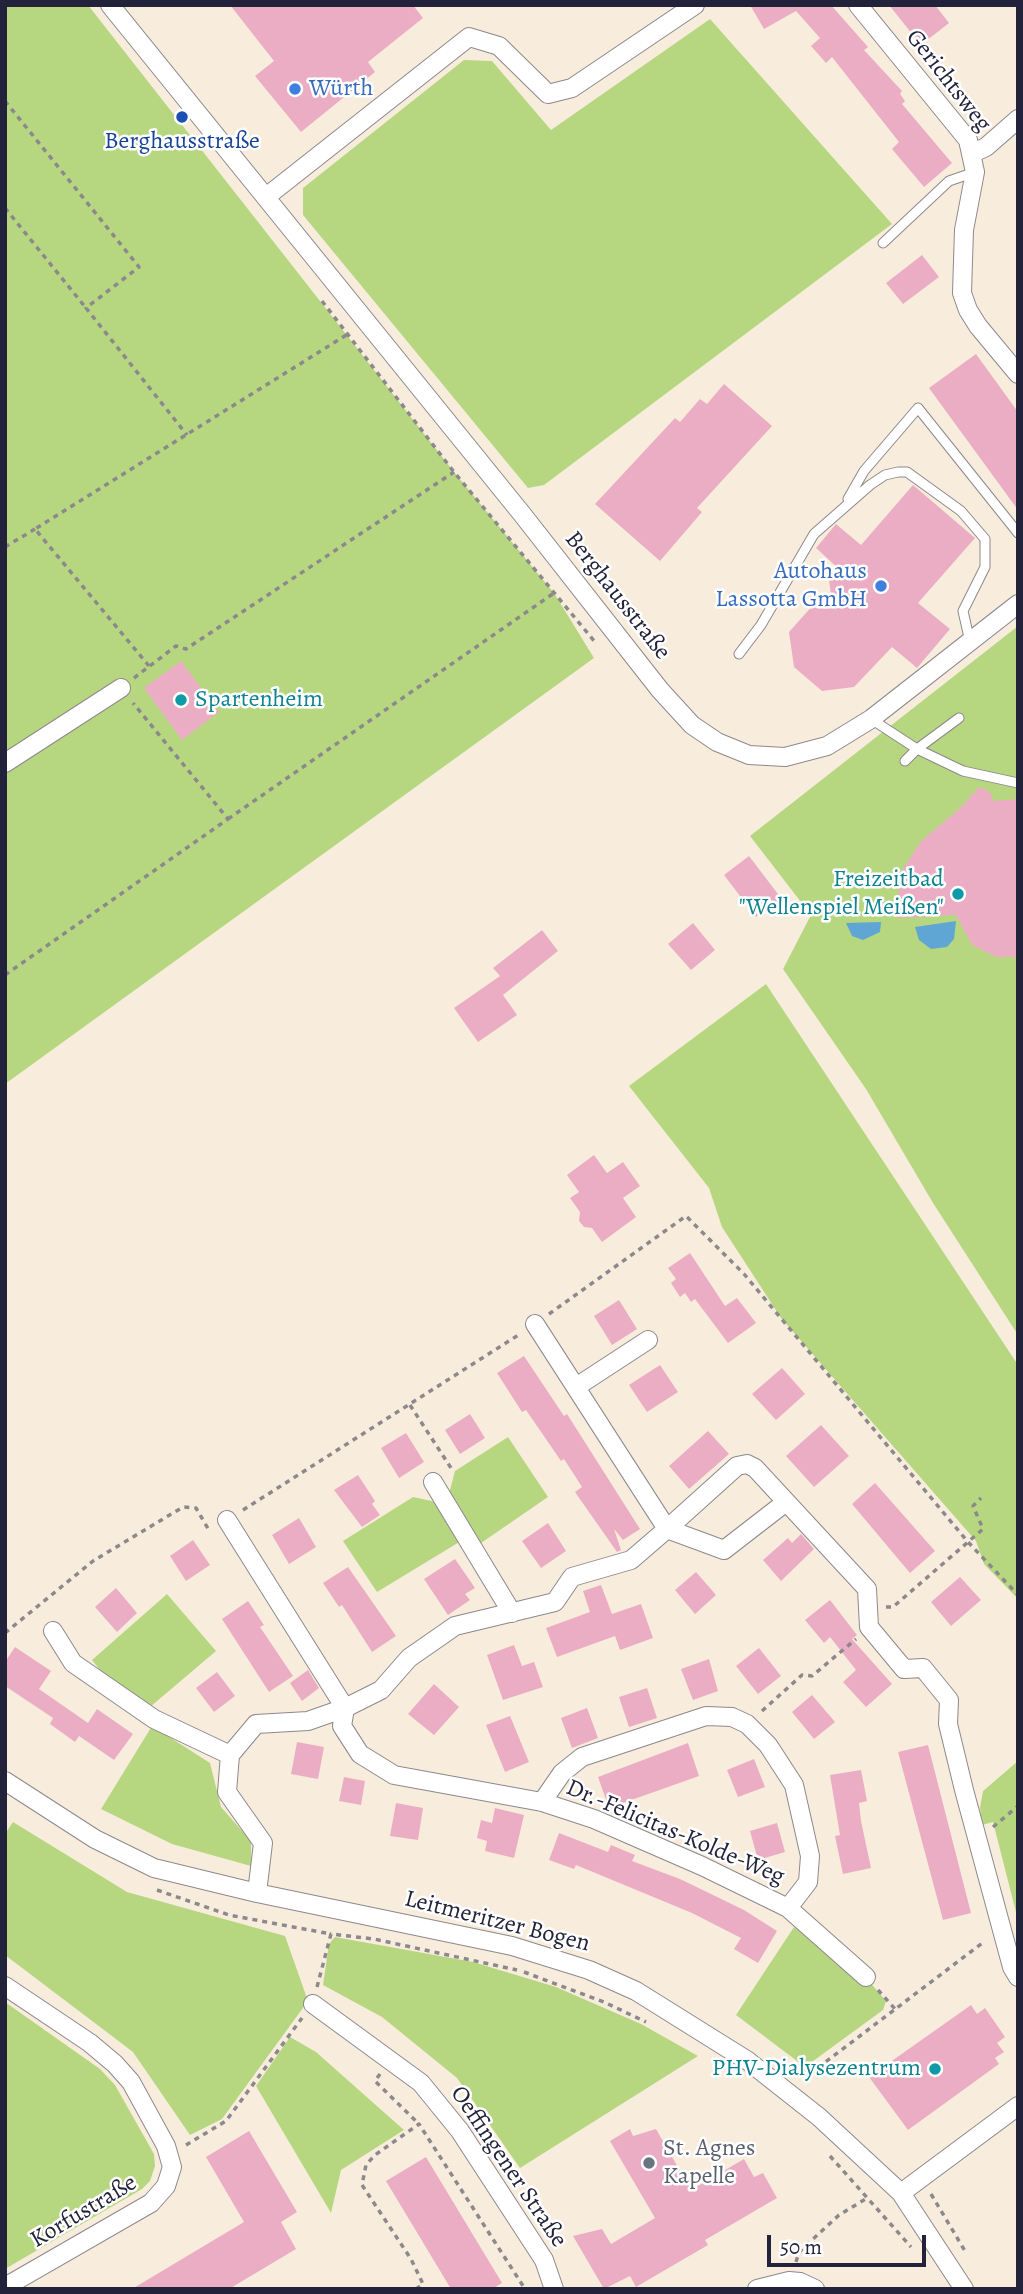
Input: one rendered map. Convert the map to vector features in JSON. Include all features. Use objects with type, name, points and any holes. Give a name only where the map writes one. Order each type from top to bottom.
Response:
[{"type":"street","name":"Berghausstraße","points":[[110,5],[660,690],[692,724],[717,742],[749,755],[785,757],[827,746],[871,719],[1018,604]]},
{"type":"street","points":[[266,197],[468,37],[499,46],[548,94],[572,88],[695,5]]},
{"type":"street","name":"Gerichtsweg","points":[[858,5],[953,120],[974,153]]},
{"type":"street","points":[[1018,118],[986,147],[974,153],[975,172],[964,230],[962,293],[978,326],[1018,374]]},
{"type":"street","points":[[5,763],[121,688]]},
{"type":"street","points":[[535,1324],[667,1529],[724,1550],[786,1502]]},
{"type":"street","points":[[576,1387],[648,1340]]},
{"type":"street","points":[[257,1893],[263,1843],[227,1792],[230,1755],[256,1724],[308,1721],[345,1708],[381,1689],[410,1658],[455,1626],[555,1602],[572,1577],[631,1560],[737,1466],[747,1464],[755,1468],[867,1589],[869,1627],[904,1669],[923,1668],[949,1700],[948,1724],[1003,1933],[1018,1977]]},
{"type":"street","points":[[433,1482],[512,1613]]},
{"type":"street","points":[[227,1520],[345,1708]]},
{"type":"street","points":[[53,1631],[73,1663],[154,1719],[230,1755]]},
{"type":"street","name":"Dr.-Felicitas-Kolde-Weg","points":[[345,1708],[342,1727],[360,1754],[394,1775],[542,1802],[618,1830],[788,1908],[866,1977]]},
{"type":"street","name":"Dr.-Felicitas-Kolde-Weg","points":[[542,1802],[562,1773],[582,1758],[706,1716],[732,1717],[747,1724],[768,1745],[794,1785],[810,1856],[808,1882],[788,1908]]},
{"type":"street","name":"Leitmeritzer Bogen","points":[[6,1783],[95,1839],[154,1868],[257,1893],[455,1931],[589,1970],[674,2012],[748,2061],[793,2095],[901,2193],[964,2289]]},
{"type":"street","points":[[5,1986],[90,2043],[115,2064],[131,2082],[169,2155]]},
{"type":"street","name":"Oeffingener Straße","points":[[313,2004],[392,2059],[421,2083],[460,2131],[544,2260],[554,2289]]},
{"type":"street","points":[[901,2193],[1018,2106]]},
{"type":"street","name":"Korfustraße","points":[[5,2287],[151,2203],[166,2186],[172,2167],[169,2155]]},
{"type":"street","points":[[757,2289],[789,2281],[800,2282],[815,2289]]},
{"type":"lane","points":[[883,243],[949,181],[975,172]]},
{"type":"lane","points":[[845,503],[864,471],[918,408],[1018,533]]},
{"type":"lane","points":[[739,654],[761,625],[814,534],[845,503],[885,475],[907,472],[961,511],[985,539],[985,567],[963,611],[970,642]]},
{"type":"lane","points":[[905,761],[959,718]]},
{"type":"lane","points":[[871,719],[917,749],[963,771],[1018,783]]},
{"type":"path","points":[[5,101],[139,267],[86,308]]},
{"type":"path","points":[[5,208],[187,435]]},
{"type":"path","points":[[5,547],[348,334]]},
{"type":"path","points":[[228,819],[121,688],[176,646],[186,649],[454,472]]},
{"type":"path","points":[[35,529],[150,666]]},
{"type":"path","points":[[5,975],[554,593]]},
{"type":"path","points":[[5,1633],[93,1561],[183,1507],[196,1508],[209,1532],[535,1324],[686,1216],[744,1275],[794,1339],[837,1382],[968,1542],[1018,1595]]},
{"type":"path","points":[[410,1405],[450,1468],[433,1482]]},
{"type":"path","points":[[867,1605],[893,1607],[983,1529],[973,1506],[981,1498]]},
{"type":"path","points":[[747,1724],[802,1675],[812,1676],[869,1627]]},
{"type":"path","points":[[978,1840],[1018,1806]]},
{"type":"path","points":[[793,2095],[815,2070],[982,1941],[1003,1933]]},
{"type":"path","points":[[169,2155],[226,2121],[313,2004],[331,1934],[374,1939],[519,1970],[604,2002],[651,2025]]},
{"type":"path","points":[[866,1977],[895,2009]]},
{"type":"path","points":[[392,2059],[375,2081],[419,2124],[525,2289]]},
{"type":"path","points":[[416,2289],[423,2284],[411,2259],[362,2185],[366,2165],[375,2155],[419,2124]]},
{"type":"path","points":[[824,2150],[869,2197],[917,2254]]},
{"type":"path","points":[[922,2179],[970,2259]]},
{"type":"path","points":[[789,2281],[800,2252],[839,2214],[869,2197]]},
{"type":"green space","points":[[5,5],[88,5],[454,472],[554,593],[594,658],[5,1084]]},
{"type":"green space","points":[[710,19],[892,224],[544,485],[528,488],[303,215],[303,188],[464,60],[492,61],[551,130]]},
{"type":"green space","points":[[1018,626],[1018,1335],[933,1203],[866,1089],[783,969],[811,915],[750,836]]},
{"type":"green space","points":[[766,984],[1018,1365],[1018,1599],[984,1564],[976,1541],[781,1318],[722,1227],[709,1188],[629,1086]]},
{"type":"green space","points":[[508,1437],[548,1497],[481,1543],[449,1494],[455,1471]]},
{"type":"green space","points":[[413,1497],[436,1502],[461,1541],[377,1592],[343,1541]]},
{"type":"green space","points":[[167,1594],[216,1651],[150,1707],[103,1674],[92,1660]]},
{"type":"green space","points":[[152,1726],[210,1763],[221,1807],[251,1841],[251,1866],[172,1844],[101,1809]]},
{"type":"green space","points":[[1018,1761],[1018,1920],[993,1822],[982,1825],[980,1808],[983,1791]]},
{"type":"green space","points":[[13,1822],[127,1892],[285,1936],[308,2001],[222,2119],[190,2135],[133,2052],[5,1955],[5,1834]]},
{"type":"green space","points":[[794,1927],[827,1949],[860,1984],[867,1979],[886,2001],[883,2010],[805,2067],[736,2015]]},
{"type":"green space","points":[[335,1937],[473,1962],[556,1987],[641,2024],[698,2056],[520,2168],[457,2078],[382,2017],[323,1985],[329,1944]]},
{"type":"green space","points":[[5,2002],[100,2069],[115,2085],[154,2154],[155,2166],[150,2181],[142,2189],[5,2269]]},
{"type":"green space","points":[[290,2037],[316,2052],[404,2130],[341,2170],[331,2213],[256,2086]]},
{"type":"water","points":[[956,921],[954,939],[947,947],[931,949],[919,940],[915,927]]},
{"type":"water","points":[[881,922],[880,932],[863,940],[852,936],[846,923]]},
{"type":"building","points":[[230,5],[413,5],[423,18],[368,62],[375,72],[301,132],[255,76],[274,61]]},
{"type":"building","points":[[750,5],[831,5],[868,47],[864,50],[902,91],[900,94],[905,101],[902,104],[952,163],[924,187],[892,149],[899,142],[832,57],[826,63],[811,46],[820,38],[796,11],[764,29]]},
{"type":"building","points":[[889,5],[935,5],[949,23],[921,45]]},
{"type":"building","points":[[922,255],[939,277],[903,304],[886,283]]},
{"type":"building","points":[[976,354],[1018,412],[1018,510],[929,388]]},
{"type":"building","name":"Autohaus Lassotta GmbH","points":[[724,384],[772,426],[697,508],[702,512],[660,561],[595,504],[675,418],[680,422],[700,399],[707,404]]},
{"type":"building","name":"Autohaus Lassotta GmbH","points":[[913,485],[975,538],[918,603],[950,629],[917,668],[892,647],[854,687],[822,691],[794,667],[789,632],[814,604],[832,602],[829,580],[839,569],[816,548],[836,524],[861,545]]},
{"type":"building","name":"Spartenheim","points":[[181,661],[219,712],[182,740],[144,688]]},
{"type":"building","name":"Freizeitbad \"Wellenspiel Meißen\"","points":[[979,787],[990,792],[993,801],[1018,799],[1018,957],[996,957],[972,945],[956,915],[896,918],[901,872],[921,841],[958,810]]},
{"type":"building","points":[[749,856],[781,898],[756,917],[724,875]]},
{"type":"building","points":[[693,923],[715,950],[691,970],[668,944]]},
{"type":"building","points":[[542,930],[558,951],[503,995],[517,1015],[478,1042],[454,1008],[500,976],[493,968]]},
{"type":"building","points":[[594,1155],[607,1173],[623,1162],[640,1186],[623,1198],[636,1217],[602,1242],[592,1228],[584,1227],[579,1221],[580,1212],[570,1198],[579,1192],[567,1175]]},
{"type":"building","points":[[690,1253],[725,1306],[737,1298],[756,1323],[728,1343],[695,1299],[691,1302],[685,1293],[680,1297],[671,1283],[676,1279],[668,1268]]},
{"type":"building","points":[[619,1300],[637,1329],[612,1345],[594,1316]]},
{"type":"building","points":[[524,1356],[564,1416],[567,1414],[640,1529],[623,1540],[614,1529],[621,1550],[617,1552],[575,1492],[582,1487],[564,1459],[561,1461],[526,1410],[522,1412],[497,1373]]},
{"type":"building","points":[[660,1365],[678,1392],[647,1412],[629,1385]]},
{"type":"building","points":[[782,1368],[805,1394],[776,1420],[752,1394]]},
{"type":"building","points":[[470,1414],[485,1438],[460,1454],[445,1430]]},
{"type":"building","points":[[821,1425],[849,1456],[814,1487],[786,1456]]},
{"type":"building","points":[[708,1431],[729,1454],[689,1489],[669,1466]]},
{"type":"building","points":[[406,1433],[424,1462],[399,1478],[381,1448]]},
{"type":"building","points":[[358,1475],[375,1501],[372,1504],[380,1515],[362,1527],[334,1490]]},
{"type":"building","points":[[875,1483],[935,1551],[910,1573],[852,1504]]},
{"type":"building","points":[[299,1518],[316,1547],[289,1564],[272,1535]]},
{"type":"building","points":[[548,1523],[566,1551],[541,1568],[522,1541]]},
{"type":"building","points":[[801,1534],[814,1549],[781,1581],[763,1560],[788,1538],[792,1543]]},
{"type":"building","points":[[193,1540],[210,1565],[186,1581],[170,1556]]},
{"type":"building","points":[[455,1559],[475,1588],[465,1594],[470,1600],[448,1615],[424,1579]]},
{"type":"building","points":[[348,1567],[396,1636],[372,1652],[342,1605],[339,1607],[323,1583]]},
{"type":"building","points":[[696,1572],[716,1595],[695,1614],[675,1590]]},
{"type":"building","points":[[960,1577],[981,1600],[951,1626],[931,1602]]},
{"type":"building","points":[[601,1585],[612,1614],[641,1604],[653,1638],[620,1650],[615,1636],[557,1657],[546,1628],[590,1612],[583,1591]]},
{"type":"building","points":[[116,1588],[137,1613],[117,1632],[95,1607]]},
{"type":"building","points":[[830,1600],[857,1635],[852,1639],[892,1684],[866,1707],[843,1682],[856,1670],[830,1637],[824,1643],[805,1620]]},
{"type":"building","points":[[248,1601],[264,1625],[260,1627],[293,1676],[269,1692],[222,1619]]},
{"type":"building","points":[[514,1645],[522,1666],[534,1662],[543,1687],[503,1700],[487,1655]]},
{"type":"building","points":[[15,1647],[51,1671],[39,1689],[88,1723],[97,1709],[133,1734],[114,1760],[79,1736],[75,1742],[50,1724],[53,1718],[5,1686],[5,1662]]},
{"type":"building","points":[[759,1648],[781,1676],[758,1694],[736,1666]]},
{"type":"building","points":[[709,1659],[718,1691],[693,1700],[681,1669]]},
{"type":"building","points":[[308,1670],[319,1688],[302,1701],[290,1683]]},
{"type":"building","points":[[217,1672],[235,1696],[214,1712],[196,1688]]},
{"type":"building","points":[[434,1684],[459,1707],[434,1735],[408,1714]]},
{"type":"building","points":[[647,1688],[657,1718],[629,1727],[619,1697]]},
{"type":"building","points":[[812,1695],[835,1722],[814,1739],[792,1712]]},
{"type":"building","points":[[587,1708],[598,1738],[572,1748],[561,1718]]},
{"type":"building","points":[[510,1716],[529,1762],[505,1772],[486,1725]]},
{"type":"building","points":[[297,1742],[324,1747],[318,1779],[291,1774]]},
{"type":"building","points":[[688,1743],[699,1776],[609,1808],[598,1777]]},
{"type":"building","points":[[928,1745],[971,1913],[943,1920],[898,1752]]},
{"type":"building","points":[[754,1759],[765,1787],[738,1797],[727,1770]]},
{"type":"building","points":[[861,1770],[867,1801],[859,1803],[871,1868],[843,1874],[835,1836],[840,1835],[830,1775]]},
{"type":"building","points":[[344,1777],[365,1781],[361,1805],[339,1801]]},
{"type":"building","points":[[396,1803],[423,1808],[418,1840],[390,1836]]},
{"type":"building","points":[[495,1808],[524,1815],[514,1858],[485,1851],[487,1841],[477,1838],[481,1820],[492,1823]]},
{"type":"building","points":[[777,1823],[785,1852],[758,1860],[750,1831]]},
{"type":"building","points":[[559,1833],[608,1852],[611,1845],[635,1855],[632,1861],[680,1879],[744,1910],[777,1931],[758,1963],[734,1949],[741,1938],[692,1913],[576,1865],[574,1869],[549,1860]]},
{"type":"building","name":"PHV-Dialysezentrum","points":[[971,2005],[977,2014],[985,2008],[1005,2037],[997,2043],[1004,2052],[995,2058],[999,2064],[908,2130],[869,2077]]},
{"type":"building","points":[[630,2129],[633,2136],[656,2129],[691,2190],[744,2159],[754,2177],[763,2173],[777,2198],[705,2240],[708,2245],[636,2287],[630,2276],[604,2289],[573,2236],[602,2229],[611,2244],[655,2218],[610,2141]]},
{"type":"building","points":[[249,2131],[297,2212],[281,2222],[296,2249],[229,2289],[132,2289],[244,2222],[206,2157]]},
{"type":"building","points":[[426,2157],[502,2283],[492,2289],[451,2289],[386,2181]]},
{"type":"place","name":"Würth","points":[[295,89]]},
{"type":"place","name":"Berghausstraße","points":[[182,117]]},
{"type":"place","name":"Autohaus Lassotta GmbH","points":[[881,586]]},
{"type":"place","name":"Spartenheim","points":[[181,700]]},
{"type":"place","name":"Freizeitbad \"Wellenspiel Meißen\"","points":[[958,894]]},
{"type":"place","name":"PHV-Dialysezentrum","points":[[935,2069]]},
{"type":"place","name":"St. Agnes Kapelle","points":[[649,2163]]}]
